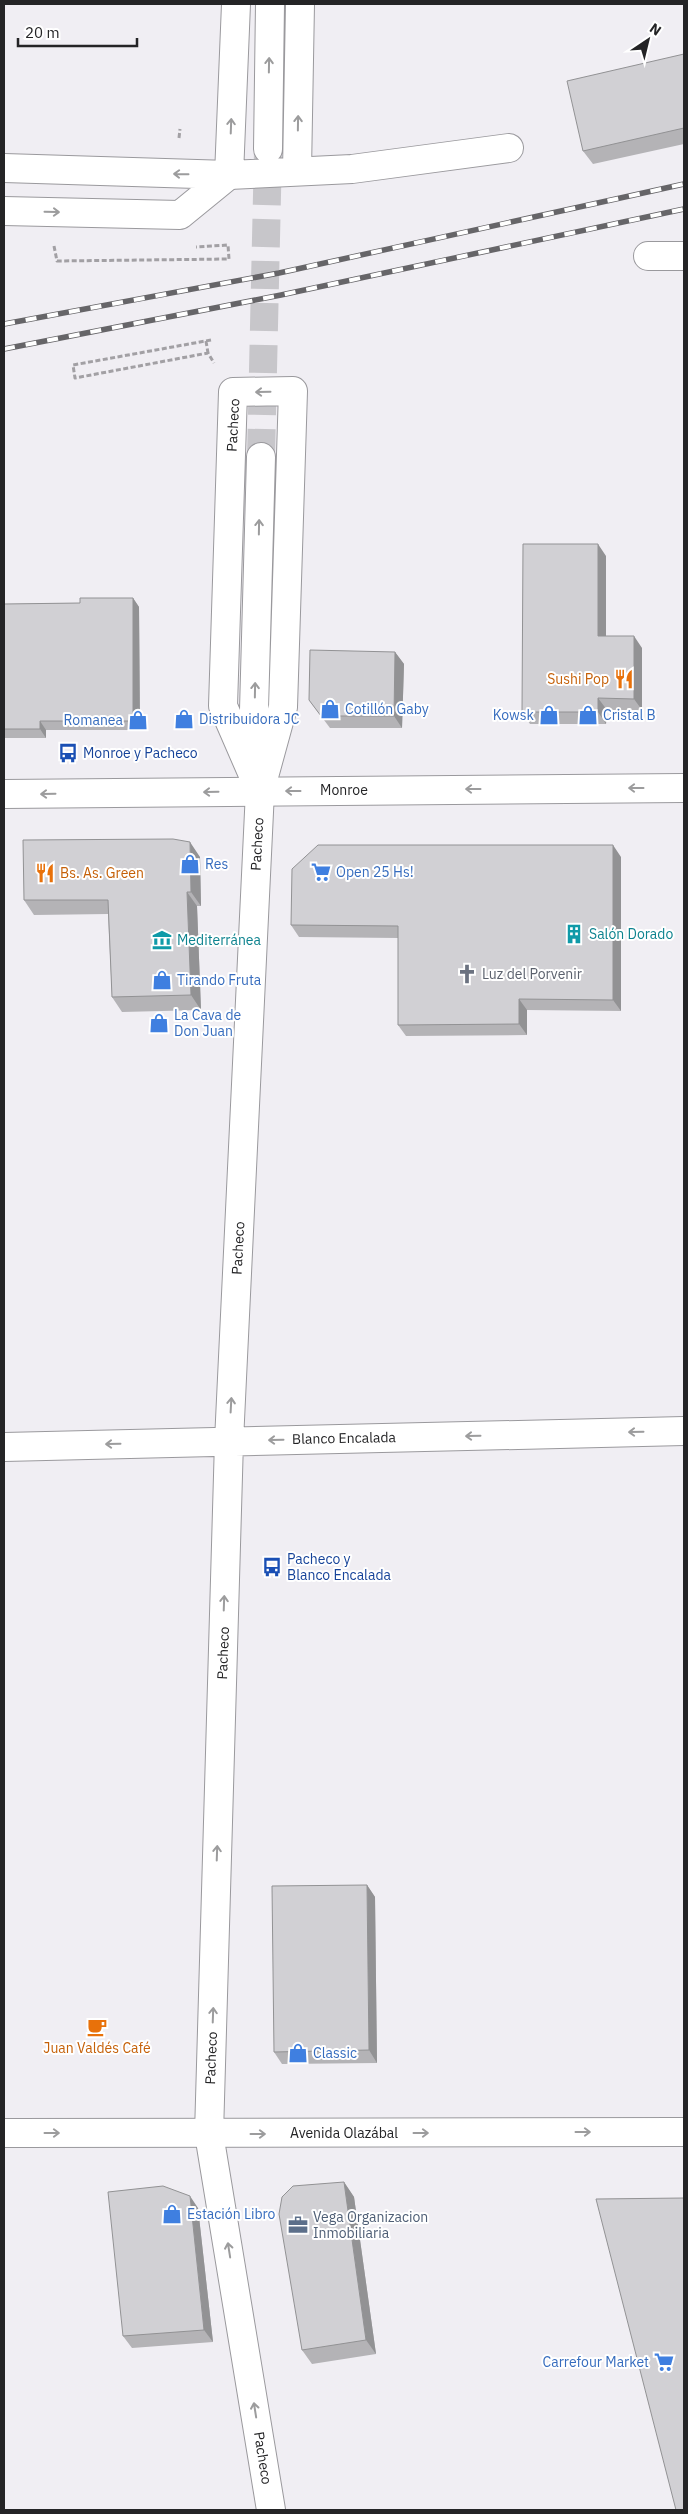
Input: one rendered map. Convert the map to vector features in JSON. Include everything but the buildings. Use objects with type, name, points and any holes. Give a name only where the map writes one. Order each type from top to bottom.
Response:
[{"type":"street","points":[[4,211],[180,216],[230,175],[236,4]]},
{"type":"street","points":[[268,149],[270,4]]},
{"type":"street","points":[[297,172],[300,4]]},
{"type":"street","points":[[4,168],[230,175],[352,169],[509,148]]},
{"type":"street","points":[[648,256],[684,256]]},
{"type":"street","name":"Pacheco","points":[[293,391],[283,706],[260,791],[223,706],[233,392],[293,391]]},
{"type":"street","name":"Pacheco","points":[[260,457],[254,710],[260,791],[229,1441],[209,2134],[272,2510]]},
{"type":"street","name":"Monroe","points":[[4,794],[684,788]]},
{"type":"street","name":"Blanco Encalada","points":[[4,1446],[684,1431]]},
{"type":"street","name":"Avenida Olazábal","points":[[4,2133],[684,2132]]},
{"type":"path","points":[[190,247],[228,245],[229,259],[209,259]]},
{"type":"path","points":[[208,354],[75,378],[73,365],[211,340]]},
{"type":"path","points":[[206,341],[208,354],[233,392]]},
{"type":"tunnel","points":[[261,457],[268,151]]},
{"type":"railway","points":[[4,324],[279,273],[684,184]]},
{"type":"railway","points":[[4,349],[281,295],[684,209]]},
{"type":"place","name":"Sushi Pop","points":[[624,679]]},
{"type":"place","name":"Cotillón Gaby","points":[[330,709]]},
{"type":"place","name":"Kowsk","points":[[549,715]]},
{"type":"place","name":"Cristal B","points":[[588,715]]},
{"type":"place","name":"Distribuidora JC","points":[[184,719]]},
{"type":"place","name":"Romanea","points":[[138,720]]},
{"type":"place","name":"Monroe y Pacheco","points":[[68,753]]},
{"type":"place","name":"Res","points":[[190,864]]},
{"type":"place","name":"Open 25 Hs!","points":[[321,872]]},
{"type":"place","name":"Bs. As. Green","points":[[45,873]]},
{"type":"place","name":"Salón Dorado","points":[[574,934]]},
{"type":"place","name":"Mediterránea","points":[[162,940]]},
{"type":"place","name":"Luz del Porvenir","points":[[467,974]]},
{"type":"place","name":"Tirando Fruta","points":[[162,980]]},
{"type":"place","name":"La Cava de Don Juan","points":[[159,1023]]},
{"type":"place","name":"Pacheco y Blanco Encalada","points":[[272,1567]]},
{"type":"place","name":"Juan Valdés Café","points":[[97,2027]]},
{"type":"place","name":"Classic","points":[[298,2053]]},
{"type":"place","name":"Estación Libro","points":[[172,2214]]},
{"type":"place","name":"Vega Organizacion Inmobiliaria","points":[[298,2225]]},
{"type":"place","name":"Carrefour Market","points":[[664,2362]]}]
